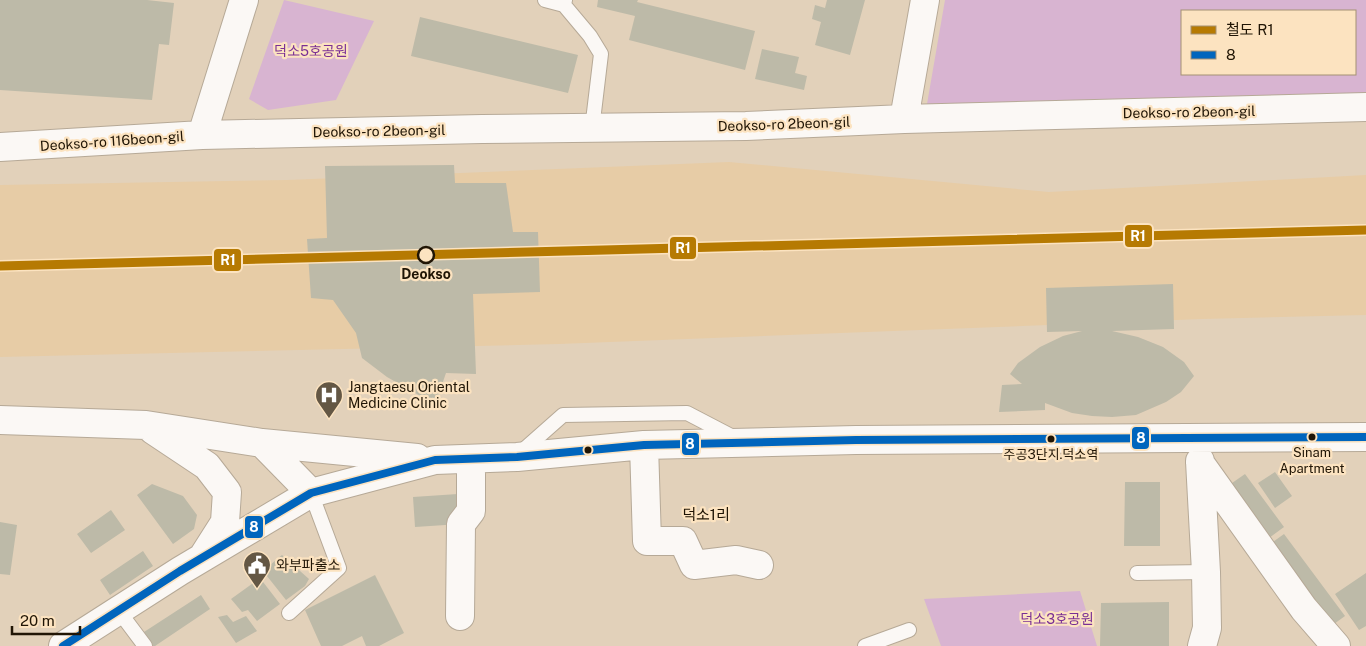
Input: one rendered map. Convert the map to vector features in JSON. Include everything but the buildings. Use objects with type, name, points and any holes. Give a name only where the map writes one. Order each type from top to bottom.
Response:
[{"type":"street","name":"Deokso-ro 116beon-gil","points":[[0,148],[202,135],[244,0]]},
{"type":"street","points":[[904,119],[925,0]]},
{"type":"street","name":"Deokso-ro 2beon-gil","points":[[202,135],[746,126],[904,119],[1366,107]]},
{"type":"street","points":[[0,420],[146,425],[262,443],[436,460],[517,457],[644,445],[856,440],[1199,450],[1366,436]]},
{"type":"street","points":[[146,425],[207,466],[227,492],[224,522],[202,558]]},
{"type":"street","points":[[262,443],[311,493]]},
{"type":"street","points":[[644,445],[647,541],[683,541],[694,565],[736,560],[759,565]]},
{"type":"street","points":[[1199,450],[1206,572],[1207,628],[1202,646]]},
{"type":"street","points":[[1199,450],[1304,609],[1336,646]]},
{"type":"street","points":[[73,643],[118,610],[311,493],[436,460]]},
{"type":"street","points":[[460,616],[461,524],[471,511],[471,460]]},
{"type":"lane","points":[[545,0],[564,2],[601,54],[592,129]]},
{"type":"lane","points":[[517,457],[563,415],[687,412],[745,443]]},
{"type":"lane","points":[[289,614],[339,568],[311,493]]},
{"type":"lane","points":[[1137,573],[1206,572]]},
{"type":"lane","points":[[118,610],[145,646]]},
{"type":"lane","points":[[865,646],[909,630]]},
{"type":"shaded area","points":[[729,162],[1049,192],[1366,175],[1366,315],[1202,319],[559,344],[0,357],[0,185],[287,180]]},
{"type":"green space","name":"덕소5호공원","points":[[284,0],[374,21],[336,100],[268,110],[249,99]]},
{"type":"green space","points":[[945,0],[1366,0],[1366,93],[927,104]]},
{"type":"green space","name":"덕소3호공원","points":[[1080,591],[1097,646],[941,646],[924,599]]},
{"type":"rail line","name":"R1","points":[[0,266],[1366,230]]},
{"type":"transit line","name":"8","points":[[63,646],[180,571],[311,493],[435,460],[517,457],[644,445],[856,440],[1366,437]]},
{"type":"place","name":"Deokso","points":[[426,255]]},
{"type":"place","name":"Jangtaesu Oriental Medicine Clinic","points":[[329,419]]},
{"type":"place","name":"Sinam Apartment","points":[[1312,437]]},
{"type":"place","name":"주공3단지.덕소역","points":[[1051,439]]},
{"type":"place","name":"와부파출소","points":[[257,589]]},
{"type":"district","name":"덕소1리","points":[[706,515]]}]
